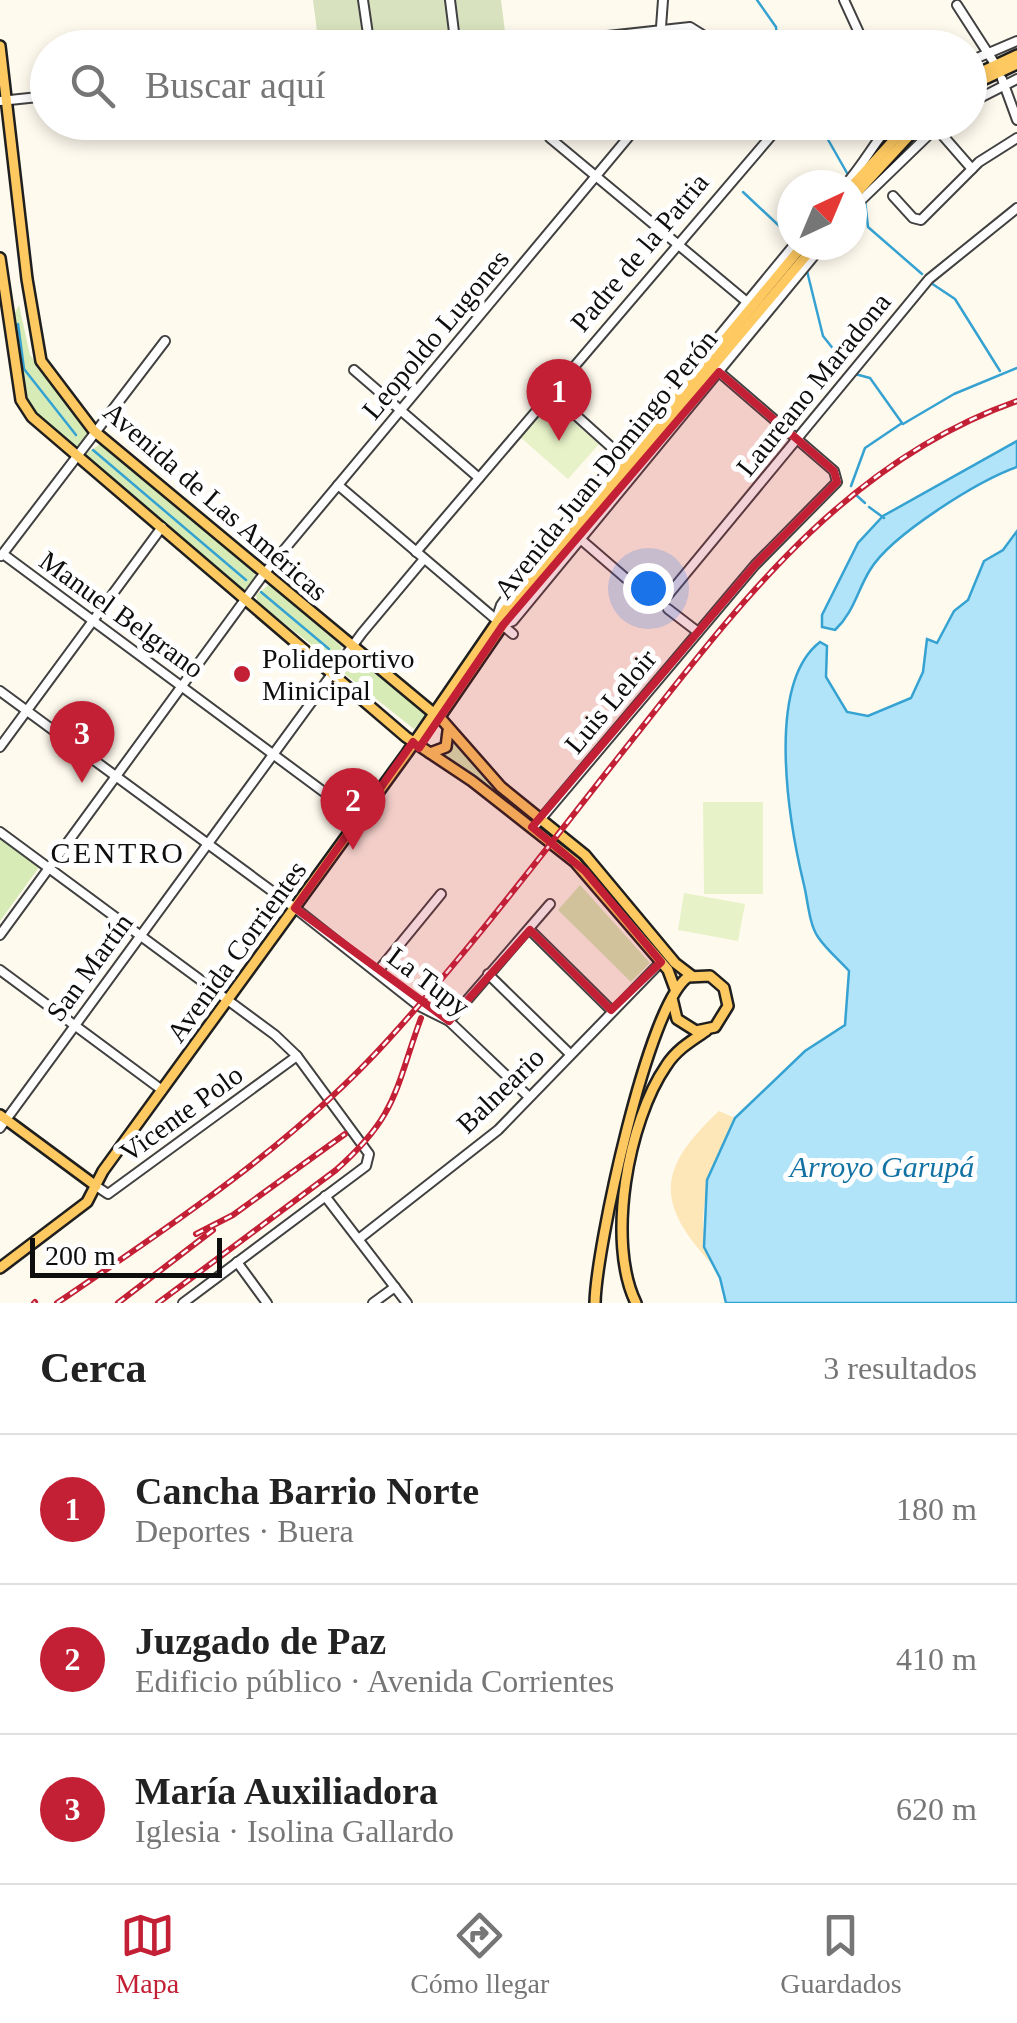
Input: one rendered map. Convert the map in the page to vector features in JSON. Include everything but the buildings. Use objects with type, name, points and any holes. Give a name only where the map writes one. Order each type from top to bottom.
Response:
[{"type":"main road","name":"Avenida de Las Américas","points":[[0,46],[4,122],[37,350],[94,431],[436,716],[472,760],[537,823]]},
{"type":"main road","points":[[987,75],[1017,55]]},
{"type":"main road","points":[[987,71],[1017,64]]},
{"type":"main road","points":[[864,170],[893,140]]},
{"type":"main road","points":[[867,182],[905,140]]},
{"type":"main road","name":"Avenida de Las Américas","points":[[0,258],[5,340],[25,410],[413,742],[537,823]]},
{"type":"main road","name":"Avenida Juan Domingo Perón","points":[[413,742],[436,716],[499,623],[791,260]]},
{"type":"main road","name":"Avenida Juan Domingo Perón","points":[[499,623],[801,260]]},
{"type":"main road","points":[[426,752],[446,747],[447,728]]},
{"type":"main road","name":"Avenida Corrientes","points":[[96,1186],[413,742]]},
{"type":"main road","points":[[537,823],[585,872],[674,979],[674,1014],[684,1026],[706,1030]]},
{"type":"main road","points":[[537,823],[586,855],[675,963],[692,976],[718,981],[728,997],[726,1014],[668,1063],[645,1110],[619,1226],[624,1273],[636,1303]]},
{"type":"main road","points":[[595,1303],[610,1198],[647,1064],[674,994],[692,976]]},
{"type":"main road","points":[[2,1121],[96,1186]]},
{"type":"main road","name":"Vicente Polo","points":[[3,1262],[80,1208],[96,1186]]},
{"type":"street","points":[[364,0],[368,30]]},
{"type":"street","points":[[450,0],[454,30]]},
{"type":"street","points":[[662,28],[663,0]]},
{"type":"street","points":[[844,0],[858,30]]},
{"type":"street","points":[[957,5],[975,30]]},
{"type":"street","points":[[646,30],[689,30]]},
{"type":"street","points":[[987,52],[1017,41]]},
{"type":"street","points":[[987,46],[1017,120]]},
{"type":"street","points":[[987,93],[1017,79]]},
{"type":"street","points":[[3,100],[30,98]]},
{"type":"street","points":[[893,196],[912,218],[921,220],[972,169],[1017,138]]},
{"type":"street","points":[[552,140],[747,302]]},
{"type":"street","name":"Leopoldo Lugones","points":[[0,935],[244,600],[626,140]]},
{"type":"street","name":"Padre de la Patria","points":[[416,552],[676,242],[767,140]]},
{"type":"street","points":[[858,170],[864,154],[876,140]]},
{"type":"street","points":[[867,195],[920,140]]},
{"type":"street","points":[[949,140],[972,169]]},
{"type":"street","name":"Laureano Maradona","points":[[578,538],[644,594],[656,599],[668,595],[929,278],[1017,208]]},
{"type":"street","points":[[499,623],[501,605],[524,573],[782,260]]},
{"type":"street","points":[[499,623],[513,621],[811,260]]},
{"type":"street","points":[[1,556],[165,341]]},
{"type":"street","points":[[354,370],[479,478]]},
{"type":"street","points":[[718,372],[797,439]]},
{"type":"street","points":[[550,392],[620,455]]},
{"type":"street","name":"Luis Leloir","points":[[537,823],[755,565],[838,482],[834,471],[797,439]]},
{"type":"street","points":[[338,486],[512,634]]},
{"type":"street","points":[[0,747],[162,527]]},
{"type":"street","name":"Manuel Belgrano","points":[[1,556],[182,684],[360,818]]},
{"type":"street","points":[[351,648],[424,559]]},
{"type":"street","points":[[668,609],[698,632]]},
{"type":"street","name":"San Martín","points":[[2,1121],[351,648]]},
{"type":"street","name":"La Tupy","points":[[0,692],[295,908],[423,1008],[449,1021],[529,1097]]},
{"type":"street","points":[[0,832],[229,999],[297,1056],[370,1161],[183,1303]]},
{"type":"street","points":[[378,972],[441,894]]},
{"type":"street","points":[[449,1021],[550,904]]},
{"type":"street","points":[[530,930],[611,1010]]},
{"type":"street","name":"Balneario","points":[[360,1238],[498,1130],[661,962]]},
{"type":"street","points":[[0,970],[162,1090]]},
{"type":"street","points":[[488,974],[570,1054]]},
{"type":"street","name":"Vicente Polo","points":[[96,1186],[108,1194],[297,1056]]},
{"type":"street","points":[[325,1196],[407,1303]]},
{"type":"street","points":[[237,1262],[267,1303]]},
{"type":"street","points":[[374,1303],[395,1287]]},
{"type":"highlighted area","points":[[719,372],[834,471],[837,482],[755,565],[532,827],[585,871],[661,962],[611,1010],[530,930],[449,1021],[295,908],[413,742],[419,748],[503,625]]},
{"type":"green space","points":[[313,0],[501,0],[505,30],[317,30]]},
{"type":"green space","points":[[19,305],[30,355],[88,429],[89,435],[77,447],[30,409],[10,323]]},
{"type":"green space","points":[[551,402],[599,444],[568,479],[520,437]]},
{"type":"green space","points":[[102,443],[254,573],[257,580],[250,591],[242,591],[90,462],[85,454]]},
{"type":"green space","points":[[270,584],[342,647],[335,663],[258,603],[256,595]]},
{"type":"green space","points":[[352,656],[426,714],[414,729],[341,671]]},
{"type":"green space","points":[[452,741],[524,810],[524,813],[440,754]]},
{"type":"green space","points":[[703,802],[763,802],[763,894],[704,894]]},
{"type":"green space","points":[[0,837],[40,866],[0,921]]},
{"type":"green space","points":[[580,885],[650,963],[631,982],[558,910]]},
{"type":"green space","points":[[684,893],[745,904],[738,941],[678,930]]},
{"type":"sand","points":[[719,1111],[735,1118],[712,1171],[704,1209],[703,1228],[713,1265],[680,1222],[671,1186],[684,1150]]},
{"type":"water","points":[[1017,441],[1017,467],[959,497],[896,541],[870,570],[851,609],[835,630],[822,627],[822,615],[858,543],[883,516]]},
{"type":"water","name":"Arroyo Garupá","points":[[1017,531],[1017,1303],[726,1303],[720,1278],[704,1247],[707,1180],[735,1118],[805,1051],[845,1025],[849,971],[815,932],[793,829],[786,758],[792,690],[803,662],[820,642],[827,646],[826,677],[847,712],[868,716],[911,698],[923,672],[927,639],[937,643],[954,611],[968,600],[984,561],[1003,550]]},
{"type":"waterway","points":[[757,0],[776,30]]},
{"type":"waterway","points":[[828,140],[845,170]]},
{"type":"waterway","points":[[743,192],[777,224]]},
{"type":"waterway","points":[[867,218],[868,227],[922,274]]},
{"type":"waterway","points":[[807,271],[823,336],[846,365]]},
{"type":"waterway","points":[[931,283],[955,299],[1000,371]]},
{"type":"waterway","points":[[18,324],[24,369],[76,435]]},
{"type":"waterway","points":[[903,424],[954,394],[1017,368]]},
{"type":"waterway","points":[[851,486],[865,448],[902,423],[870,378],[855,374]]},
{"type":"waterway","points":[[93,450],[246,580]]},
{"type":"waterway","points":[[855,494],[865,503]]},
{"type":"waterway","points":[[869,507],[884,518]]},
{"type":"waterway","points":[[261,592],[329,649]]},
{"type":"railway","points":[[57,1303],[231,1181],[352,1078],[484,928],[717,634],[803,540],[850,497],[901,459],[956,427],[1017,401]]},
{"type":"railway","points":[[158,1303],[356,1151],[392,1100],[421,1018]]},
{"type":"railway","points":[[196,1234],[233,1215],[345,1134]]},
{"type":"railway","points":[[118,1303],[213,1230]]},
{"type":"place","name":"Cancha Barrio Norte","points":[[559,441]]},
{"type":"place","name":"Polideportivo Minicipal","points":[[242,674]]},
{"type":"place","name":"María Auxiliadora","points":[[82,783]]},
{"type":"place","name":"Juzgado de Paz","points":[[353,850]]},
{"type":"district","name":"CENTRO","points":[[118,853]]}]
